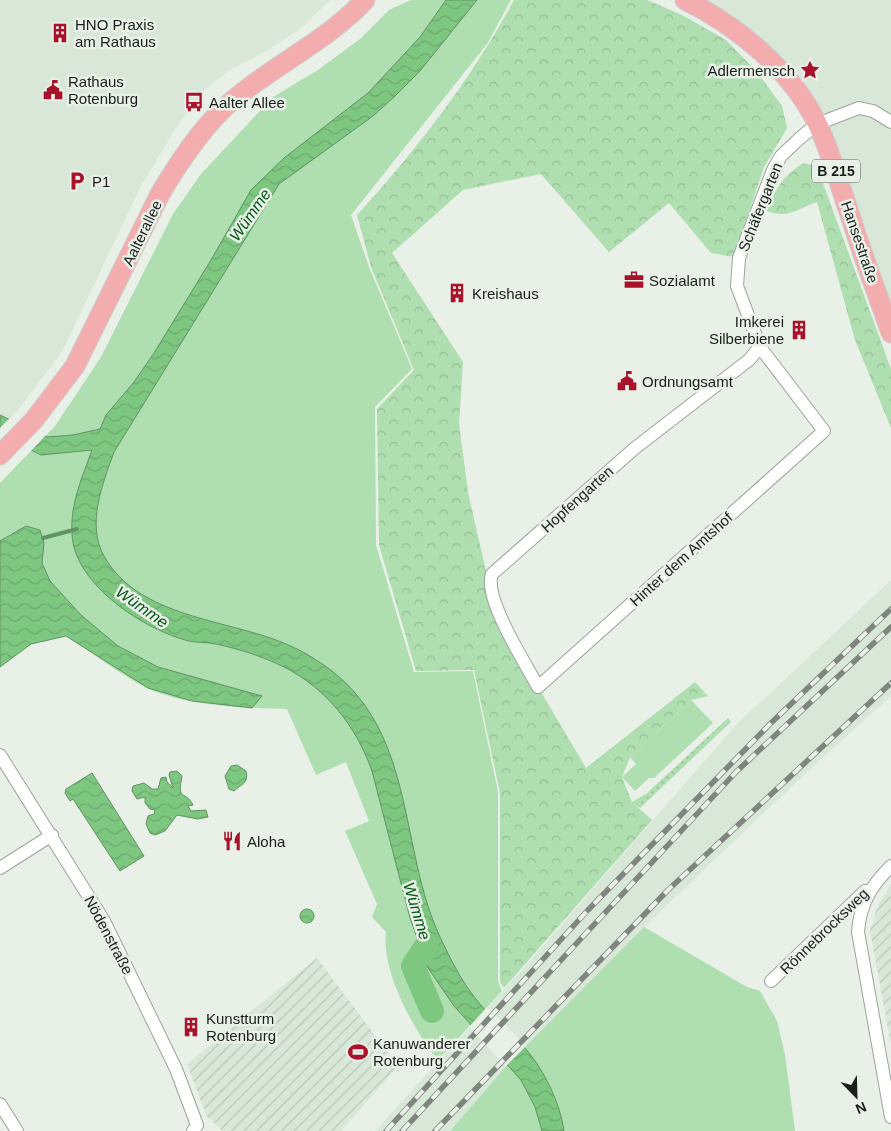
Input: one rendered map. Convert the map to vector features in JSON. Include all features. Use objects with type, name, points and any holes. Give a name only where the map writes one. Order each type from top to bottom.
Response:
[{"type":"main road","name":"Aalterallee","points":[[318,41],[349,0]]},
{"type":"main road","name":"Aalterallee","points":[[2,453],[34,420],[75,366],[160,194],[176,167],[206,128],[248,88],[318,41],[350,16],[365,0]]},
{"type":"main road","name":"B 215","points":[[686,0],[721,20],[774,64],[801,97],[817,124]]},
{"type":"main road","name":"Hansestraße","points":[[817,124],[832,160],[891,333]]},
{"type":"street","points":[[817,124],[859,108],[873,111],[891,122]]},
{"type":"street","name":"Schäfergarten","points":[[817,124],[781,156],[773,170],[739,258],[737,286],[760,347],[824,431]]},
{"type":"street","name":"Hopfengarten","points":[[538,686],[500,615],[490,589],[489,581],[492,574],[635,448],[749,360],[760,347]]},
{"type":"street","name":"Hinter dem Amtshof","points":[[538,686],[824,431]]},
{"type":"street","name":"Nödenstraße","points":[[1,757],[104,920],[176,1069],[195,1128]]},
{"type":"street","points":[[0,868],[52,835]]},
{"type":"street","name":"Rönnebrocksweg","points":[[771,981],[891,866]]},
{"type":"street","name":"Rönnebrocksweg","points":[[876,880],[862,903],[858,932],[891,1117]]},
{"type":"street","points":[[1,1107],[17,1131]]},
{"type":"shaded area","points":[[0,0],[330,0],[301,28],[268,50],[228,71],[204,91],[175,129],[140,188],[62,352],[17,411],[0,428]]},
{"type":"shaded area","points":[[687,0],[891,0],[891,333],[801,97]]},
{"type":"shaded area","points":[[891,580],[891,696],[807,772],[644,927],[508,1064],[450,1131],[375,1131],[523,969],[736,725]]},
{"type":"shaded area","points":[[891,884],[891,1045],[870,930],[878,905]]},
{"type":"shaded area","points":[[317,958],[398,1066],[341,1131],[223,1131],[207,1117],[187,1064]]},
{"type":"green space","points":[[411,0],[511,0],[487,44],[351,215],[369,267],[412,369],[375,407],[376,545],[414,672],[473,671],[498,792],[498,981],[502,991],[438,1060],[419,1033],[401,1000],[389,964],[386,932],[372,917],[377,904],[345,831],[369,821],[346,762],[316,775],[287,709],[216,705],[179,699],[162,694],[126,676],[66,636],[31,644],[0,667],[0,483],[55,426],[101,357],[173,214],[201,174],[273,97],[318,70],[360,39],[389,10]]},
{"type":"green space","points":[[514,0],[647,0],[682,15],[726,40],[758,73],[782,106],[787,128],[764,167],[734,257],[711,253],[669,203],[609,252],[541,174],[463,190],[392,253],[463,362],[459,424],[468,492],[490,589],[538,687],[586,768],[695,682],[708,696],[691,700],[630,757],[622,777],[632,802],[652,820],[504,988],[500,982],[500,793],[474,670],[416,671],[379,545],[377,409],[414,370],[371,267],[357,215],[422,139],[462,85]]},
{"type":"green space","points":[[804,163],[817,167],[891,369],[891,428],[855,340],[817,202],[787,214],[766,211],[781,183],[791,172]]},
{"type":"green space","points":[[691,700],[713,723],[654,778],[649,778],[635,791],[622,777],[636,764],[630,757]]},
{"type":"green space","points":[[728,718],[731,722],[640,808],[632,802],[646,794]]},
{"type":"green space","points":[[644,927],[747,987],[760,991],[777,1021],[785,1055],[795,1131],[450,1131],[508,1064]]},
{"type":"water","name":"Wümme","points":[[446,0],[477,0],[420,71],[393,98],[373,116],[279,184],[114,452],[101,490],[96,517],[96,531],[104,556],[119,577],[139,592],[161,604],[186,614],[292,646],[332,671],[359,698],[379,728],[392,761],[427,903],[440,937],[465,985],[481,1006],[524,1047],[538,1065],[555,1097],[564,1131],[542,1131],[535,1107],[521,1080],[454,1006],[428,968],[410,918],[372,771],[358,739],[338,710],[314,686],[284,667],[259,656],[233,648],[213,643],[189,641],[171,635],[133,616],[115,602],[98,587],[85,571],[76,553],[72,534],[75,502],[92,450],[41,455],[0,435],[0,415],[47,437],[73,435],[100,429],[106,415],[134,382],[154,353],[251,190],[284,158],[368,93],[420,37]]},
{"type":"water","points":[[26,526],[40,530],[44,543],[42,563],[50,581],[81,615],[118,646],[158,667],[262,696],[252,708],[192,701],[148,688],[66,636],[31,644],[0,667],[0,541]]},
{"type":"water","points":[[237,765],[246,771],[247,775],[244,783],[234,791],[229,789],[225,776],[231,766]]},
{"type":"water","points":[[177,771],[182,776],[181,793],[193,805],[188,806],[191,811],[206,810],[208,817],[198,819],[177,815],[165,831],[155,835],[150,833],[146,824],[148,816],[154,814],[155,810],[150,809],[145,803],[145,797],[137,799],[132,791],[133,786],[144,783],[152,789],[158,789],[161,778],[166,777],[167,782],[173,788],[169,775],[170,772]]},
{"type":"water","points":[[92,773],[144,856],[120,871],[73,799],[70,801],[65,793],[66,789]]},
{"type":"water","points":[[304,909],[310,909],[314,916],[310,923],[304,923],[300,919],[300,913]]},
{"type":"pier","points":[[10,418],[47,434],[30,452],[0,437],[0,428]]},
{"type":"pier","points":[[487,1007],[526,1046],[506,1066],[469,1027]]},
{"type":"waterway","points":[[43,538],[77,529]]},
{"type":"waterway","name":"Wümme","points":[[427,945],[413,966],[432,1011]]},
{"type":"railway","points":[[386,1131],[588,910],[771,723],[891,609]]},
{"type":"railway","points":[[402,1131],[736,772],[891,627]]},
{"type":"railway","points":[[435,1131],[668,890],[891,683]]},
{"type":"place","name":"HNO Praxis am Rathaus","points":[[60,33]]},
{"type":"place","name":"Adlermensch","points":[[810,70]]},
{"type":"place","name":"Rathaus Rotenburg","points":[[53,90]]},
{"type":"place","name":"Aalter Allee","points":[[194,102]]},
{"type":"place","name":"P1","points":[[77,181]]},
{"type":"place","name":"Sozialamt","points":[[634,280]]},
{"type":"place","name":"Kreishaus","points":[[457,293]]},
{"type":"place","name":"Imkerei Silberbiene","points":[[799,330]]},
{"type":"place","name":"Ordnungsamt","points":[[627,381]]},
{"type":"place","name":"Aloha","points":[[232,841]]},
{"type":"place","name":"Kunstturm Rotenburg","points":[[191,1027]]},
{"type":"place","name":"Kanuwanderer Rotenburg","points":[[358,1052]]}]
